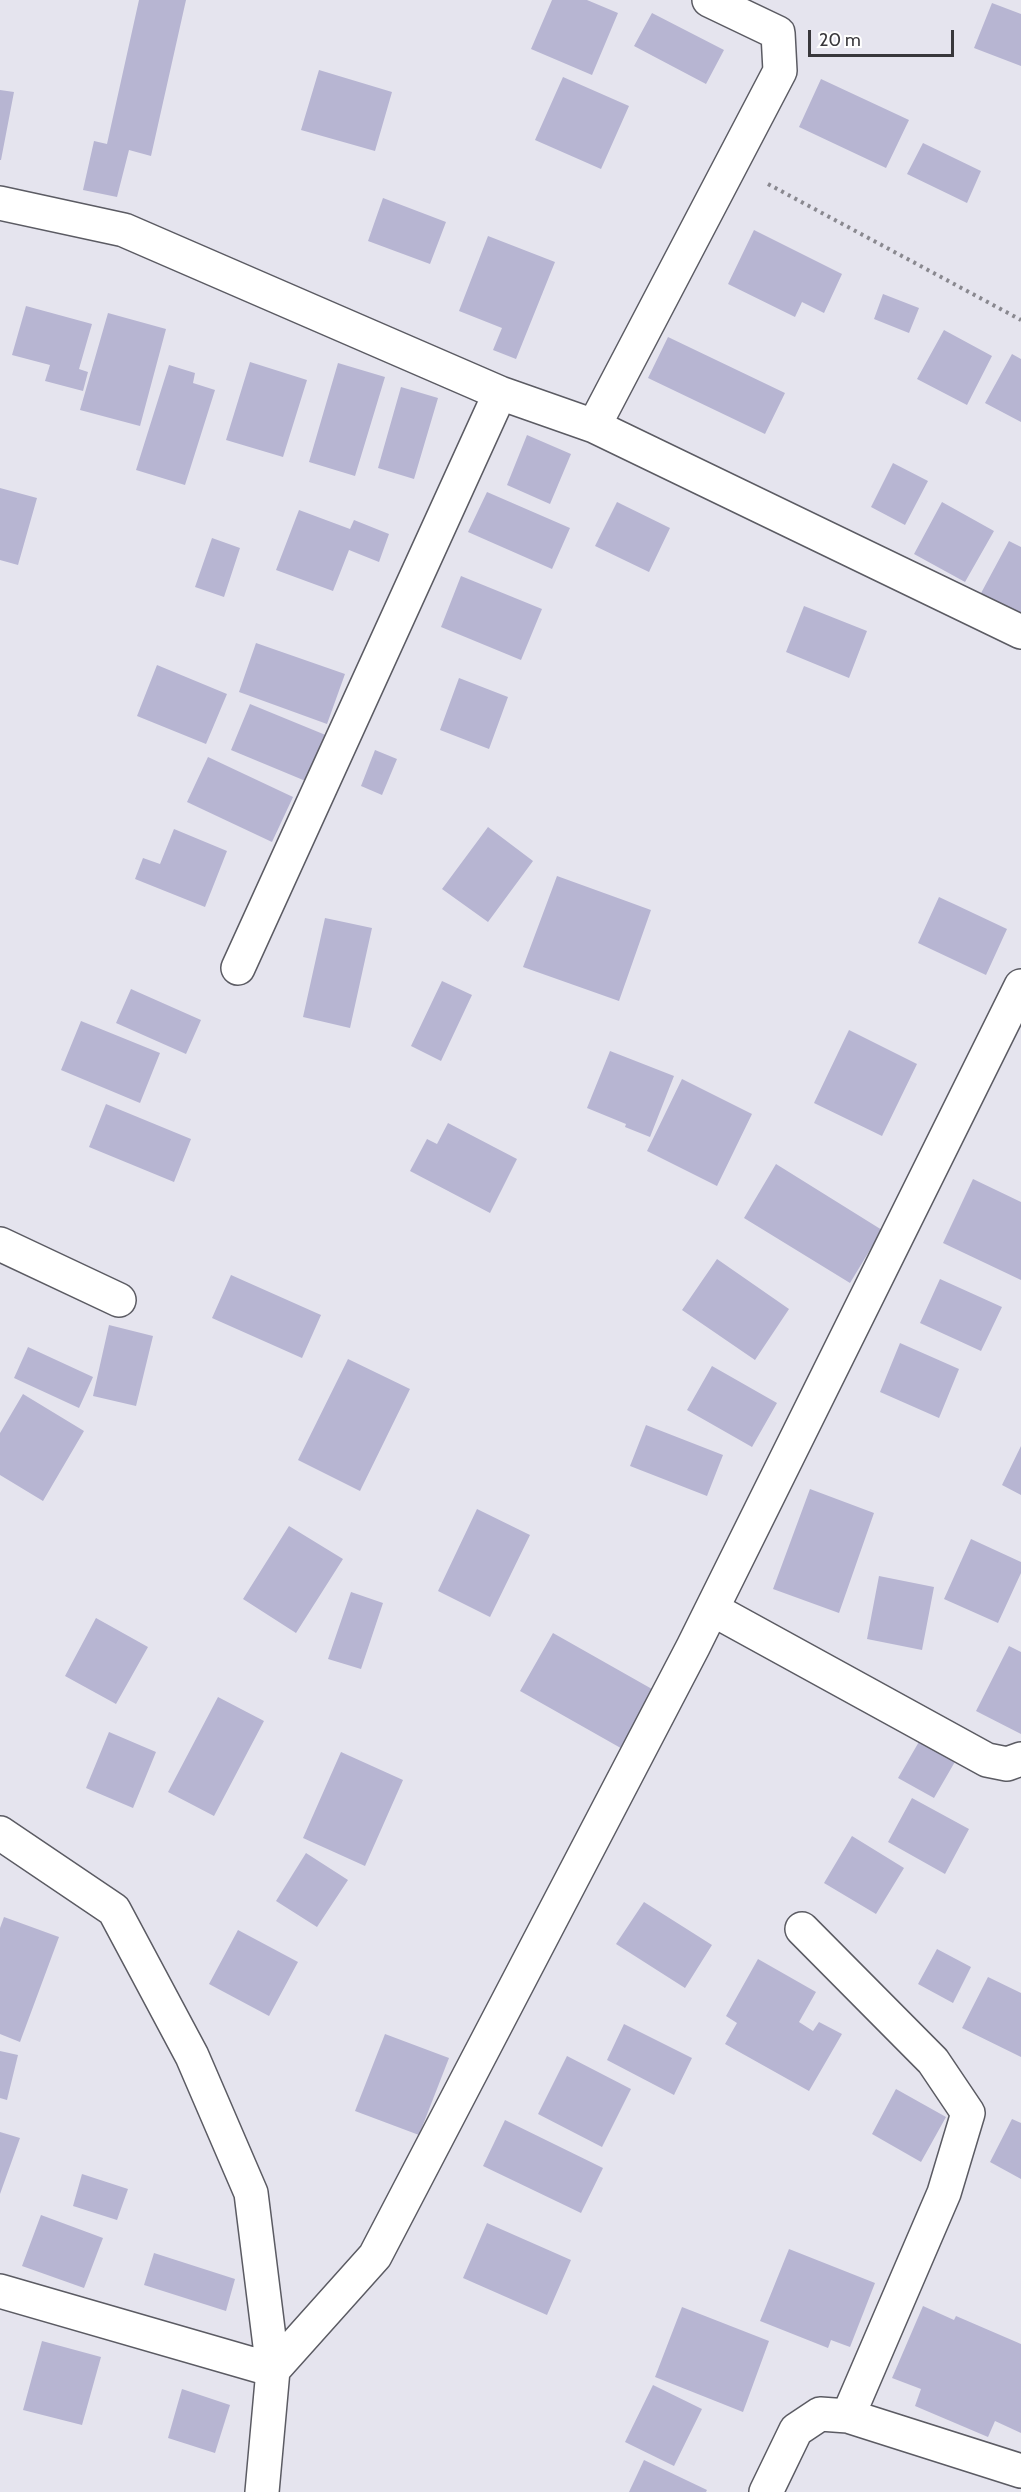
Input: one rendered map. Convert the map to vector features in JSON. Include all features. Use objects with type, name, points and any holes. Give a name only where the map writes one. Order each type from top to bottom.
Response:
[{"type":"street","points":[[594,426],[780,70],[778,33],[709,0]]},
{"type":"street","points":[[0,204],[124,230],[500,393],[594,426],[1021,632]]},
{"type":"street","points":[[238,968],[500,393]]},
{"type":"street","points":[[273,2370],[375,2256],[712,1609],[1021,986]]},
{"type":"street","points":[[0,1244],[119,1300]]},
{"type":"street","points":[[712,1609],[987,1760],[1007,1764],[1021,1759]]},
{"type":"street","points":[[0,1833],[114,1910],[192,2056],[251,2193],[273,2370],[262,2492]]},
{"type":"street","points":[[802,1929],[933,2061],[968,2113],[944,2193],[848,2416]]},
{"type":"street","points":[[0,2291],[273,2370]]},
{"type":"street","points":[[766,2492],[796,2430],[820,2414],[848,2416],[1021,2471]]},
{"type":"path","points":[[730,163],[1021,320]]},
{"type":"building","points":[[139,0],[186,0],[151,156],[129,150],[117,197],[83,190],[94,141],[107,144]]},
{"type":"building","points":[[552,0],[587,0],[618,13],[592,75],[531,49]]},
{"type":"building","points":[[992,3],[1021,14],[1021,66],[974,48]]},
{"type":"building","points":[[652,13],[724,50],[706,84],[634,46]]},
{"type":"building","points":[[319,70],[392,92],[375,151],[301,130]]},
{"type":"building","points":[[563,77],[629,106],[601,169],[535,140]]},
{"type":"building","points":[[821,79],[909,120],[886,168],[799,127]]},
{"type":"building","points":[[0,90],[14,92],[1,160],[0,160]]},
{"type":"building","points":[[923,143],[981,171],[967,203],[907,174]]},
{"type":"building","points":[[383,198],[446,222],[430,264],[368,241]]},
{"type":"building","points":[[754,230],[842,274],[824,313],[802,302],[795,317],[728,284]]},
{"type":"building","points":[[488,236],[555,262],[516,359],[493,350],[502,328],[459,311]]},
{"type":"building","points":[[883,294],[919,308],[909,333],[874,319]]},
{"type":"building","points":[[26,306],[92,324],[79,369],[88,372],[83,391],[45,381],[50,365],[12,355]]},
{"type":"building","points":[[108,313],[166,329],[140,426],[80,410]]},
{"type":"building","points":[[944,330],[992,356],[967,405],[917,379]]},
{"type":"building","points":[[668,337],[785,393],[765,434],[648,378]]},
{"type":"building","points":[[1012,354],[1021,359],[1021,422],[985,403]]},
{"type":"building","points":[[250,362],[307,380],[283,457],[226,440]]},
{"type":"building","points":[[338,363],[385,377],[355,476],[309,462]]},
{"type":"building","points":[[169,365],[195,373],[193,383],[215,390],[185,485],[136,470]]},
{"type":"building","points":[[401,387],[438,398],[414,479],[378,468]]},
{"type":"building","points":[[527,435],[571,454],[550,504],[507,485]]},
{"type":"building","points":[[893,463],[928,481],[905,525],[871,507]]},
{"type":"building","points":[[0,488],[37,498],[18,565],[0,560]]},
{"type":"building","points":[[487,492],[570,528],[552,569],[468,532]]},
{"type":"building","points":[[617,502],[670,528],[649,572],[595,546]]},
{"type":"building","points":[[942,502],[994,531],[965,582],[914,554]]},
{"type":"building","points":[[299,510],[350,529],[354,520],[389,534],[379,562],[349,550],[333,591],[276,570]]},
{"type":"building","points":[[212,538],[240,548],[224,597],[195,587]]},
{"type":"building","points":[[1009,541],[1021,547],[1021,617],[980,595]]},
{"type":"building","points":[[461,576],[542,609],[521,660],[441,627]]},
{"type":"building","points":[[804,606],[867,631],[849,678],[786,652]]},
{"type":"building","points":[[256,643],[345,674],[327,724],[239,692]]},
{"type":"building","points":[[157,665],[227,694],[206,744],[137,716]]},
{"type":"building","points":[[459,678],[508,697],[489,749],[440,730]]},
{"type":"building","points":[[250,704],[328,736],[308,782],[231,750]]},
{"type":"building","points":[[375,750],[397,759],[382,795],[361,786]]},
{"type":"building","points":[[208,757],[293,797],[272,842],[187,802]]},
{"type":"building","points":[[488,827],[533,861],[488,922],[442,889]]},
{"type":"building","points":[[174,829],[227,851],[205,907],[135,879],[143,858],[160,864]]},
{"type":"building","points":[[557,876],[651,910],[619,1001],[523,967]]},
{"type":"building","points":[[939,897],[1007,929],[986,975],[918,943]]},
{"type":"building","points":[[325,918],[372,928],[350,1028],[303,1017]]},
{"type":"building","points":[[442,981],[472,995],[441,1061],[411,1046]]},
{"type":"building","points":[[131,989],[201,1020],[186,1054],[116,1023]]},
{"type":"building","points":[[81,1021],[160,1053],[140,1103],[61,1070]]},
{"type":"building","points":[[849,1030],[917,1064],[882,1136],[814,1103]]},
{"type":"building","points":[[610,1051],[674,1076],[650,1137],[587,1108]]},
{"type":"building","points":[[682,1079],[752,1114],[717,1186],[647,1151]]},
{"type":"building","points":[[106,1104],[191,1139],[174,1182],[89,1147]]},
{"type":"building","points":[[448,1123],[517,1159],[490,1213],[410,1171],[427,1139],[437,1144]]},
{"type":"building","points":[[776,1164],[882,1230],[850,1283],[744,1218]]},
{"type":"building","points":[[973,1179],[1021,1202],[1021,1280],[943,1243]]},
{"type":"building","points":[[717,1259],[789,1309],[755,1360],[682,1310]]},
{"type":"building","points":[[231,1275],[321,1315],[302,1358],[212,1318]]},
{"type":"building","points":[[940,1279],[1002,1307],[981,1351],[920,1323]]},
{"type":"building","points":[[109,1325],[153,1336],[136,1406],[93,1396]]},
{"type":"building","points":[[900,1343],[959,1369],[939,1418],[880,1392]]},
{"type":"building","points":[[28,1347],[93,1377],[79,1408],[14,1378]]},
{"type":"building","points":[[348,1359],[410,1389],[360,1491],[298,1460]]},
{"type":"building","points":[[712,1366],[777,1403],[752,1447],[687,1410]]},
{"type":"building","points":[[23,1394],[84,1431],[43,1501],[0,1475],[0,1433]]},
{"type":"building","points":[[646,1425],[723,1455],[707,1496],[630,1466]]},
{"type":"building","points":[[1021,1446],[1021,1495],[1002,1485]]},
{"type":"building","points":[[810,1489],[874,1513],[839,1613],[773,1589]]},
{"type":"building","points":[[477,1509],[530,1535],[490,1617],[438,1591]]},
{"type":"building","points":[[289,1526],[343,1559],[296,1633],[243,1599]]},
{"type":"building","points":[[971,1539],[1021,1562],[1021,1573],[998,1623],[944,1599]]},
{"type":"building","points":[[879,1576],[934,1587],[922,1650],[867,1639]]},
{"type":"building","points":[[351,1592],[383,1603],[361,1669],[328,1659]]},
{"type":"building","points":[[96,1618],[148,1647],[116,1704],[65,1676]]},
{"type":"building","points":[[553,1633],[659,1693],[626,1751],[520,1691]]},
{"type":"building","points":[[1009,1646],[1021,1652],[1021,1734],[976,1711]]},
{"type":"building","points":[[218,1697],[264,1721],[214,1816],[168,1792]]},
{"type":"building","points":[[109,1732],[156,1752],[133,1808],[86,1788]]},
{"type":"building","points":[[920,1740],[956,1760],[934,1798],[898,1778]]},
{"type":"building","points":[[341,1752],[403,1780],[365,1866],[303,1838]]},
{"type":"building","points":[[912,1798],[969,1829],[945,1874],[888,1842]]},
{"type":"building","points":[[852,1836],[904,1868],[876,1914],[824,1883]]},
{"type":"building","points":[[306,1853],[348,1880],[317,1927],[276,1901]]},
{"type":"building","points":[[644,1902],[712,1945],[685,1988],[616,1944]]},
{"type":"building","points":[[4,1917],[59,1937],[20,2042],[0,2034],[0,1928]]},
{"type":"building","points":[[238,1930],[298,1962],[269,2016],[209,1984]]},
{"type":"building","points":[[937,1949],[971,1967],[953,2003],[918,1984]]},
{"type":"building","points":[[758,1959],[816,1992],[799,2022],[813,2031],[819,2022],[842,2034],[809,2091],[725,2044],[737,2023],[726,2016]]},
{"type":"building","points":[[988,1977],[1021,1993],[1021,2057],[962,2028]]},
{"type":"building","points":[[624,2024],[692,2058],[674,2095],[607,2060]]},
{"type":"building","points":[[385,2034],[449,2058],[419,2135],[355,2111]]},
{"type":"building","points":[[0,2051],[18,2055],[7,2100],[0,2098]]},
{"type":"building","points":[[567,2056],[631,2089],[602,2147],[538,2114]]},
{"type":"building","points":[[896,2089],[946,2117],[921,2162],[872,2134]]},
{"type":"building","points":[[1012,2119],[1021,2123],[1021,2179],[990,2162]]},
{"type":"building","points":[[505,2120],[603,2168],[581,2213],[483,2166]]},
{"type":"building","points":[[0,2132],[20,2138],[0,2194]]},
{"type":"building","points":[[82,2174],[128,2189],[117,2220],[73,2206]]},
{"type":"building","points":[[41,2215],[103,2238],[84,2288],[22,2266]]},
{"type":"building","points":[[487,2223],[571,2260],[547,2315],[463,2278]]},
{"type":"building","points":[[789,2249],[875,2283],[850,2347],[831,2340],[828,2348],[760,2321]]},
{"type":"building","points":[[154,2253],[235,2279],[226,2311],[144,2285]]},
{"type":"building","points":[[923,2306],[954,2320],[956,2316],[1021,2344],[1021,2433],[995,2421],[988,2437],[915,2406],[921,2389],[892,2378]]},
{"type":"building","points":[[682,2307],[769,2341],[743,2412],[655,2377]]},
{"type":"building","points":[[42,2341],[101,2357],[82,2425],[23,2410]]},
{"type":"building","points":[[653,2385],[702,2409],[674,2466],[625,2442]]},
{"type":"building","points":[[182,2389],[230,2405],[215,2453],[168,2438]]},
{"type":"building","points":[[644,2460],[707,2490],[706,2492],[629,2492]]}]
